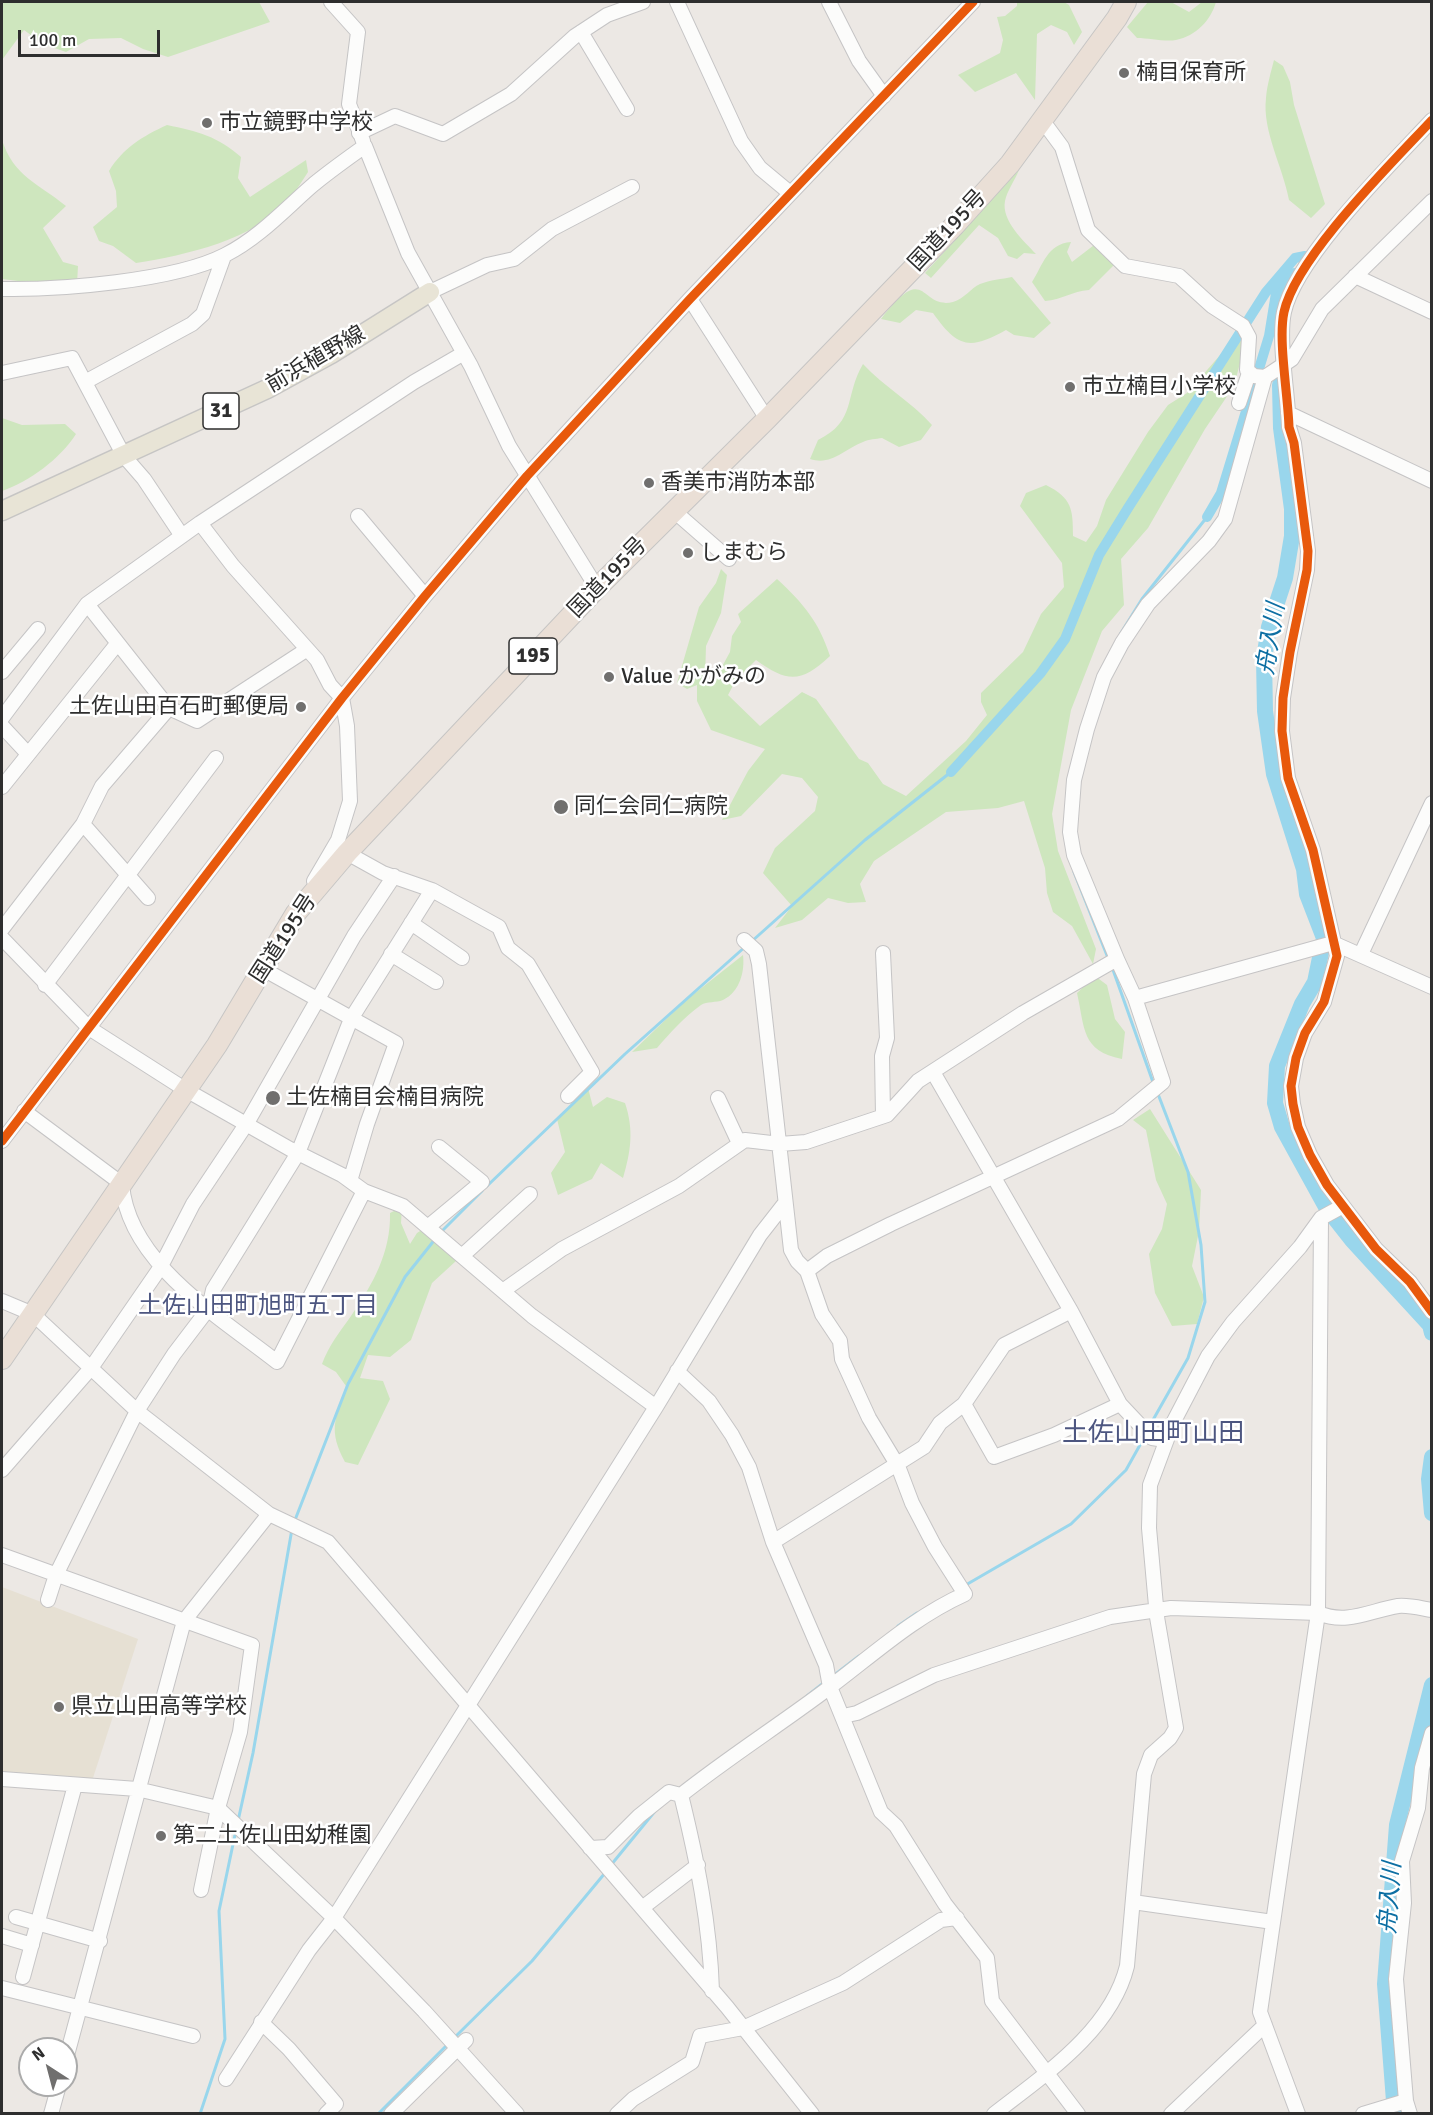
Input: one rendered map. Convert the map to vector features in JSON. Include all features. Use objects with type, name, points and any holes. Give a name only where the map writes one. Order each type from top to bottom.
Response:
[{"type":"highway","name":"国道195号","points":[[2,1359],[186,1090],[296,913],[347,853],[597,588],[955,225],[1010,164],[1117,18],[1126,2]]},
{"type":"main road","name":"前浜植野線","points":[[2,511],[124,456],[294,374],[430,292]]},
{"type":"street","points":[[331,2],[358,32],[349,104],[408,253],[464,353],[509,446],[597,588]]},
{"type":"street","points":[[2,289],[42,289],[139,277],[178,270],[224,256],[246,242],[317,182],[362,140],[395,116],[443,134],[511,94],[581,32],[607,15],[643,2]]},
{"type":"street","points":[[677,2],[741,141],[760,168],[790,194]]},
{"type":"street","points":[[2,1141],[342,698],[527,476],[690,299],[973,2]]},
{"type":"street","points":[[835,4],[859,61],[884,96]]},
{"type":"street","points":[[581,32],[627,109]]},
{"type":"street","points":[[1431,120],[1348,213],[1293,284],[1284,314],[1282,366],[1308,551],[1307,570],[1283,698],[1282,731],[1288,778],[1313,850],[1337,956],[1331,984],[1296,1058],[1291,1086],[1298,1126],[1310,1155],[1343,1206],[1376,1249],[1410,1282],[1431,1312]]},
{"type":"street","points":[[1040,123],[1062,147],[1084,222],[1095,238],[1125,266],[1179,276],[1212,306],[1245,329],[1247,364],[1258,376]]},
{"type":"street","points":[[430,292],[487,265],[514,259],[552,229],[632,187]]},
{"type":"street","points":[[1239,403],[1258,376],[1292,359],[1322,309],[1400,235],[1431,201]]},
{"type":"street","points":[[86,382],[192,324],[203,314],[224,256]]},
{"type":"street","points":[[1355,276],[1431,312]]},
{"type":"street","points":[[690,299],[766,419]]},
{"type":"street","points":[[2,718],[87,604],[200,523],[414,382],[464,353]]},
{"type":"street","points":[[2,373],[72,358],[124,456],[144,479],[182,536]]},
{"type":"street","points":[[807,1271],[827,1256],[991,1176],[1118,1119],[1163,1082],[1135,998],[1111,963],[1074,855],[1070,832],[1074,780],[1104,677],[1122,643],[1148,604],[1209,541],[1225,519],[1258,376]]},
{"type":"street","points":[[1288,413],[1431,481]]},
{"type":"street","points":[[674,511],[729,559]]},
{"type":"street","points":[[358,516],[425,596]]},
{"type":"street","points":[[200,523],[306,650],[317,660],[330,685],[342,698],[347,726],[350,801],[338,840],[296,913]]},
{"type":"street","points":[[87,604],[169,708],[197,721],[306,650]]},
{"type":"street","points":[[2,672],[38,629]]},
{"type":"street","points":[[2,787],[117,644]]},
{"type":"street","points":[[2,929],[83,824],[102,786],[169,708]]},
{"type":"street","points":[[2,726],[28,754]]},
{"type":"street","points":[[45,985],[216,758]]},
{"type":"street","points":[[1360,954],[1431,803]]},
{"type":"street","points":[[83,824],[148,898]]},
{"type":"street","points":[[347,853],[383,873],[432,890],[499,927],[508,948],[528,964],[592,1072],[568,1096]]},
{"type":"street","points":[[2,1470],[91,1368],[160,1268],[193,1204],[247,1123],[317,1000],[394,876]]},
{"type":"street","points":[[48,1600],[56,1575],[137,1411],[174,1354],[209,1308],[213,1290],[298,1153],[351,1019],[432,890]]},
{"type":"street","points":[[411,923],[462,958]]},
{"type":"street","points":[[2,938],[89,1028],[186,1090],[364,1191],[403,1206],[431,1227],[532,1316],[656,1407]]},
{"type":"street","points":[[590,1848],[608,1847],[639,1816],[830,1687],[906,1627],[965,1594],[912,1503],[898,1466],[869,1418],[842,1359],[840,1341],[822,1314],[807,1271],[797,1261],[791,1250],[758,958],[744,940]]},
{"type":"street","points":[[1135,998],[1333,943],[1431,987]]},
{"type":"street","points":[[883,953],[887,1038],[882,1056],[883,1116]]},
{"type":"street","points":[[391,954],[436,982]]},
{"type":"street","points":[[504,1290],[562,1249],[679,1186],[745,1140],[780,1144],[806,1142],[887,1115],[918,1081],[1023,1013],[1111,963]]},
{"type":"street","points":[[263,969],[396,1042],[350,1181]]},
{"type":"street","points":[[933,1072],[1071,1311],[1120,1404],[1153,1435]]},
{"type":"street","points":[[718,1098],[739,1143]]},
{"type":"street","points":[[24,1111],[122,1184],[124,1204],[160,1268],[277,1362],[364,1191]]},
{"type":"street","points":[[431,1227],[482,1182],[438,1147]]},
{"type":"street","points":[[468,1259],[530,1194]]},
{"type":"street","points":[[226,2079],[261,2022],[334,1918],[656,1407],[760,1235],[785,1203]]},
{"type":"street","points":[[994,2114],[1045,2074],[1096,2023],[1115,1998],[1126,1966],[1144,1774],[1151,1755],[1170,1738],[1176,1728],[1156,1610],[1149,1528],[1153,1435],[1233,1322],[1300,1247],[1322,1218],[1343,1206]]},
{"type":"street","points":[[1298,2114],[1260,2012],[1318,1613],[1322,1218]]},
{"type":"street","points":[[2,1301],[33,1314],[137,1411],[275,1518],[328,1542],[642,1908],[812,2114]]},
{"type":"street","points":[[773,1542],[898,1466],[924,1447],[940,1423],[964,1404],[1004,1345],[1071,1311]]},
{"type":"street","points":[[677,1371],[709,1401],[732,1435],[749,1467],[773,1542],[819,1647],[830,1687],[881,1812],[897,1826],[924,1872],[987,1958],[992,2001],[1045,2074],[1078,2114]]},
{"type":"street","points":[[964,1404],[994,1457],[1054,1435],[1120,1404]]},
{"type":"street","points":[[73,2037],[100,1941],[137,1789],[184,1621],[275,1518]]},
{"type":"street","points":[[2,1555],[252,1645],[240,1732],[201,1890]]},
{"type":"street","points":[[843,1716],[857,1713],[934,1675],[991,1658],[1080,1625],[1156,1610],[1171,1608],[1318,1613],[1330,1618],[1358,1618],[1398,1606],[1431,1610]]},
{"type":"street","points":[[1364,2114],[1408,2107],[1396,1979],[1404,1903],[1402,1861],[1418,1808],[1422,1768],[1431,1733]]},
{"type":"street","points":[[2,1779],[137,1789],[222,1812],[334,1918],[444,2033],[462,2044],[517,2114]]},
{"type":"street","points":[[23,1977],[75,1785]]},
{"type":"street","points":[[675,1793],[699,1865],[711,1951],[712,1991]]},
{"type":"street","points":[[642,1908],[699,1865]]},
{"type":"street","points":[[1133,1902],[1273,1922]]},
{"type":"street","points":[[16,1917],[100,1941]]},
{"type":"street","points":[[617,2114],[633,2099],[692,2062],[700,2036],[743,2028],[843,1983],[941,1920],[957,1918]]},
{"type":"street","points":[[2,1936],[32,1945]]},
{"type":"street","points":[[2,1988],[81,2010],[193,2036]]},
{"type":"street","points":[[261,2022],[289,2049],[336,2104],[326,2114]]},
{"type":"street","points":[[1171,2114],[1265,2025]]},
{"type":"street","points":[[391,2114],[462,2044]]},
{"type":"street","points":[[51,2114],[56,2097]]},
{"type":"shaded area","name":"県立山田高等学校","points":[[2,1587],[138,1639],[92,1781],[2,1775]]},
{"type":"green space","points":[[2,2],[259,2],[270,22],[168,57],[143,49],[121,38],[89,39],[66,52],[43,44],[24,30],[2,60]]},
{"type":"green space","points":[[1017,2],[1064,2],[1069,5],[1082,32],[1074,45],[1067,32],[1051,25],[1037,34],[1035,100],[1016,73],[975,92],[958,75],[1000,53],[1003,40],[997,17],[1005,16],[1017,6]]},
{"type":"green space","points":[[1148,2],[1171,2],[1189,12],[1202,2],[1216,2],[1206,21],[1196,31],[1183,38],[1167,41],[1137,38],[1127,27]]},
{"type":"green space","points":[[1274,60],[1283,66],[1290,82],[1294,105],[1325,204],[1311,218],[1289,200],[1270,136],[1266,98]]},
{"type":"green space","points":[[167,125],[207,136],[233,150],[241,157],[238,178],[250,197],[306,160],[308,172],[289,199],[258,225],[239,235],[197,250],[136,263],[113,246],[99,241],[93,227],[117,207],[116,191],[109,171],[134,144]]},
{"type":"green space","points":[[2,140],[7,153],[20,171],[66,206],[43,228],[63,262],[78,266],[77,284],[50,285],[2,279]]},
{"type":"green space","points":[[1019,170],[1006,197],[1005,209],[1010,223],[1036,254],[1024,253],[1017,259],[1008,256],[998,238],[979,225],[931,278],[925,273]]},
{"type":"green space","points":[[1071,242],[1067,252],[1072,262],[1098,242],[1116,263],[1089,290],[1045,301],[1032,282],[1051,251]]},
{"type":"green space","points":[[1012,277],[1051,323],[1034,338],[1014,335],[1006,330],[982,341],[965,342],[949,333],[933,313],[916,310],[900,323],[881,319],[896,301],[915,289],[942,303],[953,302],[980,284]]},
{"type":"green space","points":[[1237,329],[1246,340],[1234,386],[1205,429],[1148,528],[1121,559],[1124,605],[1102,631],[1071,710],[1052,814],[1058,851],[1096,949],[1093,964],[1072,926],[1053,912],[1047,893],[1045,868],[1024,801],[998,808],[946,812],[874,861],[860,884],[866,902],[848,903],[828,898],[802,920],[775,928],[792,906],[763,873],[775,848],[815,811],[818,797],[802,778],[782,774],[741,816],[722,820],[748,771],[765,749],[711,730],[697,701],[697,685],[687,689],[677,683],[699,607],[716,583],[721,569],[727,575],[721,613],[706,646],[705,679],[714,681],[730,652],[732,636],[741,622],[738,614],[777,579],[810,614],[830,656],[811,671],[794,677],[777,673],[756,660],[736,680],[728,695],[760,726],[802,692],[816,699],[859,759],[868,763],[883,784],[906,796],[966,741],[987,715],[981,702],[981,693],[1023,652],[1041,614],[1064,587],[1062,563],[1020,506],[1026,493],[1046,485],[1055,490],[1069,505],[1073,536],[1086,542],[1097,526],[1106,500],[1148,432],[1168,405],[1187,393],[1221,354]]},
{"type":"green space","points":[[863,364],[932,425],[921,440],[899,447],[882,438],[865,441],[831,459],[818,461],[810,459],[818,440],[839,425]]},
{"type":"green space","points":[[2,418],[22,425],[65,424],[76,434],[62,452],[44,468],[2,491]]},
{"type":"green space","points":[[743,955],[743,968],[734,992],[723,1000],[701,1005],[683,1020],[657,1048],[632,1052],[685,1001]]},
{"type":"green space","points":[[1095,976],[1107,985],[1115,1019],[1125,1032],[1122,1059],[1099,1050],[1092,1044],[1084,1027],[1077,993]]},
{"type":"green space","points":[[588,1088],[593,1107],[607,1097],[625,1103],[630,1122],[630,1140],[623,1178],[601,1163],[592,1179],[558,1195],[551,1173],[565,1152],[557,1119]]},
{"type":"green space","points":[[1150,1109],[1201,1190],[1199,1231],[1192,1266],[1204,1297],[1197,1324],[1172,1326],[1155,1293],[1149,1254],[1162,1229],[1167,1204],[1156,1180],[1146,1130],[1133,1120]]},
{"type":"green space","points":[[402,1207],[401,1223],[410,1244],[417,1233],[431,1224],[450,1242],[456,1261],[432,1283],[411,1340],[390,1357],[368,1355],[360,1378],[383,1381],[390,1399],[358,1465],[345,1462],[336,1441],[336,1417],[346,1386],[336,1372],[322,1364],[331,1345],[367,1292],[379,1267],[390,1227],[390,1213]]},
{"type":"waterway","points":[[951,772],[1040,674],[1065,639],[1099,555],[1128,508],[1266,292],[1295,258],[1305,256]]},
{"type":"waterway","points":[[1207,517],[1221,493],[1269,336],[1276,293],[1290,275]]},
{"type":"waterway","name":"舟入川","points":[[1279,330],[1279,304],[1295,276]]},
{"type":"waterway","name":"舟入川","points":[[1280,385],[1281,428],[1292,509],[1292,536],[1285,578],[1269,627],[1264,659],[1265,711],[1274,774],[1304,869],[1307,894],[1324,938],[1315,982],[1302,1004],[1277,1066],[1275,1103],[1282,1127],[1326,1207],[1352,1240],[1430,1325],[1432,1333]]},
{"type":"waterway","points":[[1121,633],[1142,599],[1207,517]]},
{"type":"waterway","points":[[751,942],[865,840],[951,772]]},
{"type":"waterway","points":[[1074,872],[1108,958]]},
{"type":"waterway","points":[[487,1186],[625,1054],[746,946]]},
{"type":"waterway","points":[[1112,967],[1154,1085]]},
{"type":"waterway","points":[[1149,1427],[1188,1358],[1205,1302],[1201,1245],[1188,1172],[1158,1094]]},
{"type":"waterway","points":[[440,1233],[482,1191]]},
{"type":"waterway","points":[[295,1520],[348,1384],[405,1277],[436,1238]]},
{"type":"waterway","points":[[964,1586],[1071,1524],[1126,1470],[1145,1436]]},
{"type":"waterway","name":"舟入川","points":[[1432,1457],[1429,1479],[1432,1513]]},
{"type":"waterway","points":[[238,1821],[253,1753],[292,1529]]},
{"type":"waterway","points":[[898,1626],[917,1613]]},
{"type":"waterway","points":[[833,1676],[859,1656]]},
{"type":"waterway","points":[[807,1696],[826,1681]]},
{"type":"waterway","name":"舟入川","points":[[1395,2114],[1385,1984],[1397,1825],[1432,1685]]},
{"type":"waterway","points":[[611,1865],[656,1810]]},
{"type":"waterway","points":[[200,2114],[225,2039],[219,1911],[236,1830]]},
{"type":"waterway","points":[[454,2038],[532,1961],[605,1873]]},
{"type":"waterway","points":[[378,2114],[449,2043]]},
{"type":"cycle path","points":[[2,1141],[342,698],[527,476],[690,299],[973,2]]},
{"type":"cycle path","points":[[1432,120],[1371,185],[1326,238],[1292,290],[1282,324],[1289,427],[1294,443],[1308,551],[1307,570],[1283,698],[1282,731],[1288,778],[1313,850],[1337,956],[1324,1002],[1305,1033],[1296,1058],[1291,1086],[1293,1104],[1298,1127],[1327,1185],[1376,1249],[1410,1282],[1432,1312]]},
{"type":"place","name":"楠目保育所","points":[[1124,73]]},
{"type":"place","name":"市立鏡野中学校","points":[[207,123]]},
{"type":"place","name":"市立楠目小学校","points":[[1070,387]]},
{"type":"place","name":"香美市消防本部","points":[[649,483]]},
{"type":"place","name":"しまむら","points":[[688,553]]},
{"type":"place","name":"Value かがみの","points":[[609,677]]},
{"type":"place","name":"土佐山田百石町郵便局","points":[[301,707]]},
{"type":"place","name":"同仁会同仁病院","points":[[561,807]]},
{"type":"place","name":"土佐楠目会楠目病院","points":[[273,1098]]},
{"type":"place","name":"県立山田高等学校","points":[[59,1707]]},
{"type":"place","name":"第二土佐山田幼稚園","points":[[161,1836]]},
{"type":"district","name":"土佐山田町旭町五丁目","points":[[258,1307]]},
{"type":"district","name":"土佐山田町山田","points":[[1153,1434]]}]
